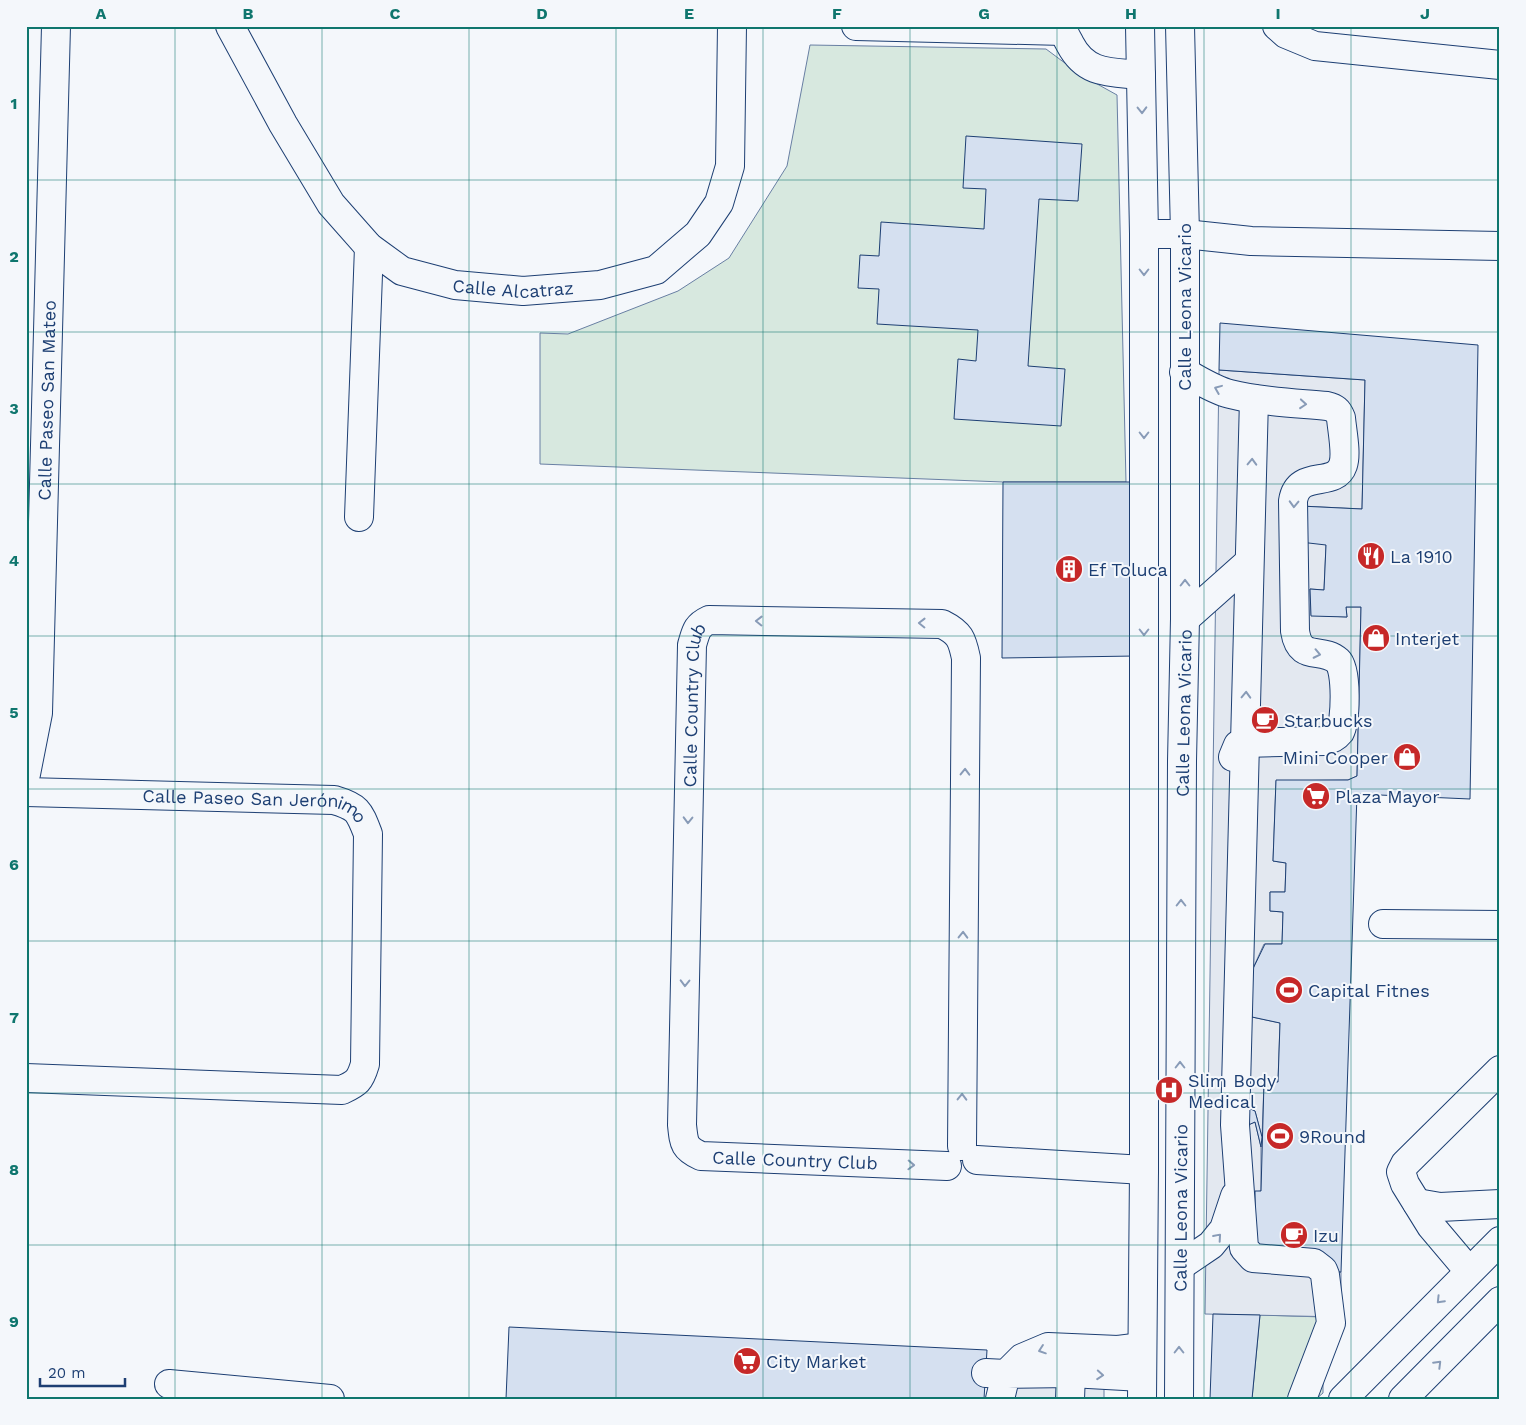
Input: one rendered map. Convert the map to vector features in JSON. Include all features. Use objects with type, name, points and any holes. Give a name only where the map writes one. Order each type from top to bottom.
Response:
[{"type":"street","name":"Calle Paseo San Mateo","points":[[26,774],[38,713],[56,26]]},
{"type":"street","name":"Calle Alcatraz","points":[[230,26],[283,124],[331,204],[369,247],[402,271],[455,285],[524,291],[600,285],[656,270],[698,234],[719,203],[730,166],[732,26]]},
{"type":"street","points":[[856,26],[1063,29],[1075,54],[1084,63],[1097,70],[1141,75]]},
{"type":"street","name":"Calle Leona Vicario","points":[[1140,26],[1144,234],[1144,1170],[1142,1388]]},
{"type":"street","name":"Calle Leona Vicario","points":[[1179,1399],[1182,761],[1185,619],[1185,234],[1180,26]]},
{"type":"street","points":[[1277,26],[1286,34],[1315,46],[1500,65]]},
{"type":"street","points":[[1144,234],[1185,234],[1252,241],[1500,246]]},
{"type":"street","points":[[359,517],[369,247]]},
{"type":"street","points":[[26,330],[49,312]]},
{"type":"street","points":[[1184,372],[1213,388],[1229,394],[1254,399],[1328,406],[1334,408],[1341,418],[1343,466],[1338,474],[1299,485],[1294,492],[1293,501],[1295,632],[1297,641],[1301,648],[1309,652],[1329,656],[1342,665],[1344,675],[1343,723],[1340,732],[1332,739],[1324,741],[1244,744],[1238,746],[1233,754],[1232,830]]},
{"type":"street","points":[[1254,399],[1235,1124],[1242,1241],[1248,1254],[1253,1258],[1314,1263],[1323,1270],[1331,1323],[1302,1399]]},
{"type":"street","points":[[26,442],[44,486]]},
{"type":"street","points":[[1185,619],[1249,562]]},
{"type":"street","name":"Calle Country Club","points":[[962,1157],[966,658],[963,642],[955,630],[942,624],[709,620],[701,624],[692,645],[682,1125],[684,1140],[689,1150],[701,1156],[962,1157],[1144,1170]]},
{"type":"street","points":[[1144,760],[1182,761]]},
{"type":"street","name":"Calle Paseo San Jerónimo","points":[[26,792],[334,800],[350,805],[360,813],[368,834],[364,1064],[361,1078],[354,1085],[342,1090],[26,1078]]},
{"type":"street","points":[[1383,924],[1500,926]]},
{"type":"street","points":[[1469,1271],[1431,1226],[1402,1179],[1401,1172],[1405,1164],[1500,1070]]},
{"type":"street","points":[[1180,1266],[1211,1245],[1224,1230],[1239,1180]]},
{"type":"street","points":[[1417,1203],[1440,1207],[1500,1204]]},
{"type":"street","points":[[1343,1399],[1500,1241]]},
{"type":"street","points":[[1403,1399],[1500,1301]]},
{"type":"street","points":[[997,1382],[1022,1358],[1048,1347],[1118,1350],[1142,1347]]},
{"type":"street","points":[[997,1382],[1142,1388]]},
{"type":"street","points":[[169,1384],[330,1399]]},
{"type":"shaded area","points":[[810,45],[1046,49],[1081,75],[1117,95],[1126,482],[1003,482],[540,464],[540,333],[568,334],[678,291],[729,258],[787,166]]},
{"type":"shaded area","points":[[1219,370],[1365,380],[1362,509],[1301,506],[1326,545],[1324,590],[1310,589],[1311,615],[1347,617],[1346,607],[1361,607],[1357,776],[1348,780],[1276,781],[1273,861],[1286,863],[1285,892],[1270,892],[1270,911],[1283,912],[1282,944],[1264,944],[1249,977],[1252,1017],[1280,1023],[1278,1082],[1264,1083],[1262,1137],[1255,1111],[1246,1107],[1246,1126],[1255,1122],[1261,1147],[1261,1191],[1255,1192],[1255,1268],[1341,1272],[1341,1317],[1205,1314]]},
{"type":"shaded area","points":[[1260,1315],[1323,1317],[1323,1393],[1316,1399],[1252,1399]]},
{"type":"shaded area","points":[[990,1380],[1104,1384],[1104,1399],[990,1399]]},
{"type":"building","points":[[966,136],[1082,144],[1078,201],[1039,199],[1028,366],[1065,369],[1061,426],[954,419],[958,359],[976,361],[978,330],[877,324],[879,289],[858,288],[860,255],[879,256],[881,222],[984,229],[986,189],[963,188]]},
{"type":"building","name":"Plaza Mayor","points":[[1220,323],[1478,345],[1470,799],[1357,794],[1341,1272],[1255,1268],[1255,1191],[1261,1191],[1264,1082],[1278,1082],[1280,1023],[1252,1017],[1249,977],[1265,944],[1282,944],[1283,912],[1270,911],[1270,892],[1285,892],[1286,863],[1273,861],[1276,780],[1348,780],[1357,776],[1361,607],[1346,607],[1347,617],[1311,616],[1310,589],[1324,590],[1326,545],[1300,542],[1300,506],[1362,509],[1365,380],[1219,370]]},
{"type":"building","name":"Ef Toluca","points":[[1003,482],[1135,482],[1136,656],[1002,658]]},
{"type":"building","points":[[1246,1107],[1255,1111],[1262,1137],[1261,1147],[1255,1122],[1246,1126]]},
{"type":"building","points":[[1213,1314],[1260,1315],[1252,1399],[1210,1399]]},
{"type":"building","name":"City Market","points":[[509,1327],[987,1350],[984,1399],[506,1399]]},
{"type":"place","name":"La 1910","points":[[1371,556]]},
{"type":"place","name":"Ef Toluca","points":[[1069,569]]},
{"type":"place","name":"Interjet","points":[[1376,638]]},
{"type":"place","name":"Starbucks","points":[[1265,720]]},
{"type":"place","name":"Mini Cooper","points":[[1407,757]]},
{"type":"place","name":"Plaza Mayor","points":[[1316,796]]},
{"type":"place","name":"Capital Fitnes","points":[[1289,990]]},
{"type":"place","name":"Slim Body Medical","points":[[1169,1090]]},
{"type":"place","name":"9Round","points":[[1280,1136]]},
{"type":"place","name":"Izu","points":[[1294,1235]]},
{"type":"place","name":"City Market","points":[[747,1361]]}]
